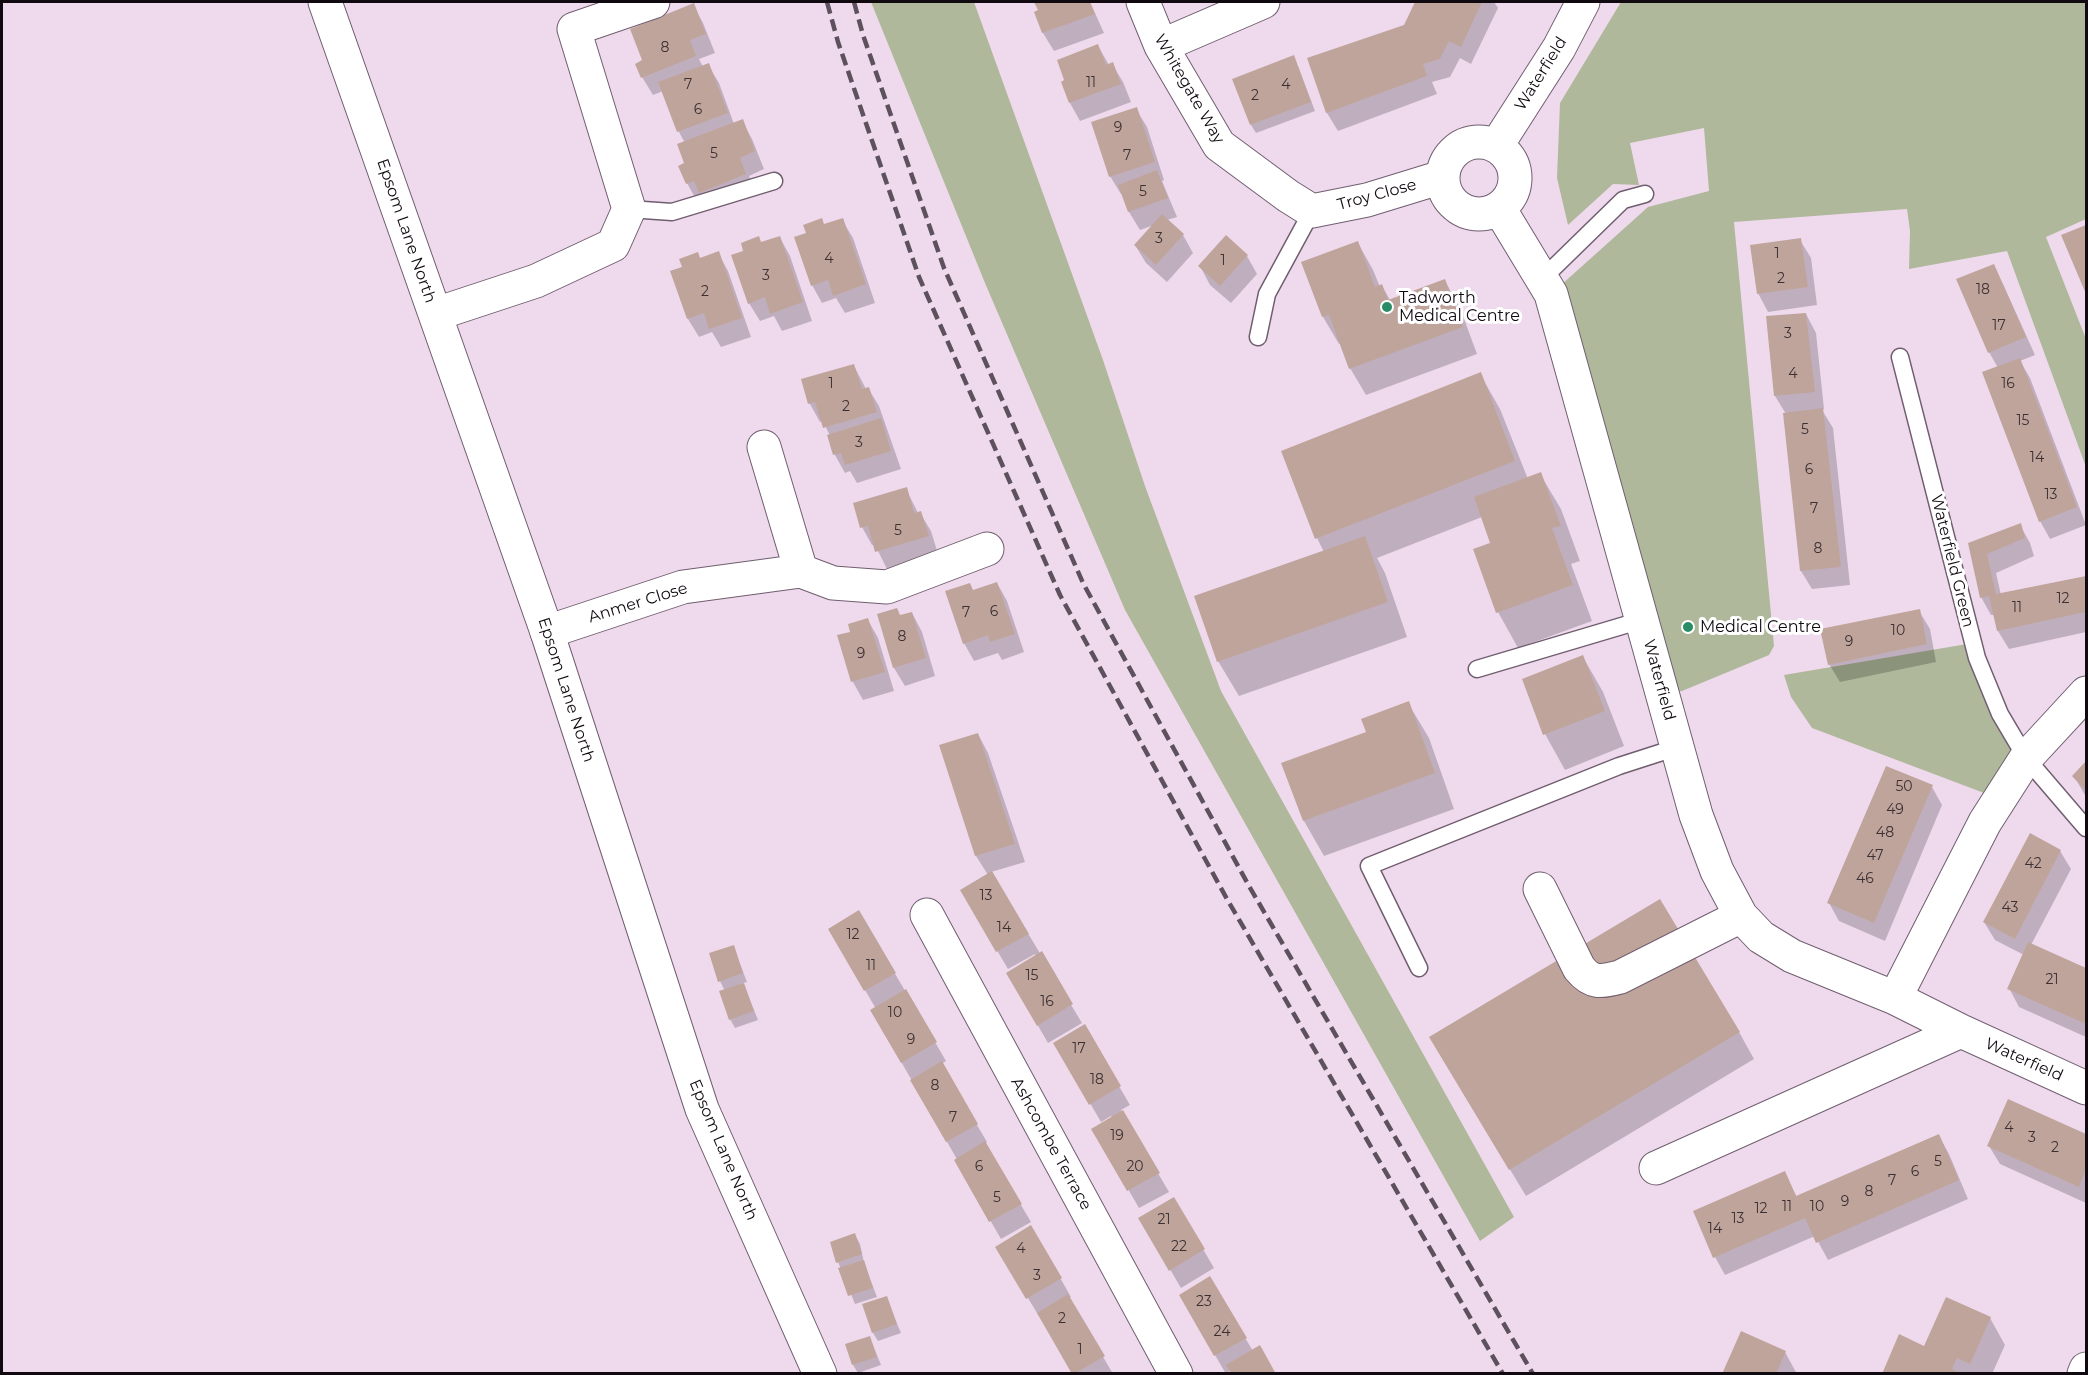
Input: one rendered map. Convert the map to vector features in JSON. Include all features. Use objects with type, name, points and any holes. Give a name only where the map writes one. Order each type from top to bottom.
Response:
[{"type":"street","name":"Epsom Lane North","points":[[325,2],[547,632],[702,1109],[820,1374]]},
{"type":"street","points":[[436,314],[536,280],[613,245],[629,209],[574,29],[653,2]]},
{"type":"street","name":"Whitegate Way","points":[[1143,2],[1161,46],[1219,145],[1312,211]]},
{"type":"street","points":[[1161,46],[1263,2]]},
{"type":"street","name":"Waterfield","points":[[1497,145],[1559,48],[1583,2]]},
{"type":"street","points":[[1472,142],[1497,145],[1513,164],[1516,177],[1514,189],[1508,200],[1489,213],[1477,215],[1466,213],[1448,199],[1443,189],[1442,177],[1444,165],[1450,154],[1460,146],[1472,142]]},
{"type":"street","name":"Troy Close","points":[[1312,211],[1367,200],[1442,177]]},
{"type":"street","name":"Waterfield","points":[[1499,208],[1551,294],[1696,815],[1713,860],[1741,916],[1761,937],[1792,956],[1895,998],[2086,1088]]},
{"type":"street","points":[[764,447],[801,571]]},
{"type":"street","name":"Anmer Close","points":[[547,632],[683,587],[801,571],[833,583],[887,587],[987,549]]},
{"type":"street","points":[[1895,998],[1985,822],[2026,758],[2086,693]]},
{"type":"street","points":[[1540,889],[1579,968],[1587,977],[1602,982],[1620,977],[1741,916]]},
{"type":"street","name":"Ashcombe Terrace","points":[[927,915],[1176,1374]]},
{"type":"street","points":[[1656,1168],[1961,1031]]},
{"type":"street","points":[[2084,1374],[2086,1369]]},
{"type":"lane","points":[[629,209],[672,212],[774,181]]},
{"type":"lane","points":[[1542,279],[1623,200],[1645,194]]},
{"type":"lane","points":[[1258,337],[1267,294],[1312,211]]},
{"type":"lane","name":"Waterfield Green","points":[[1900,357],[1977,658],[2000,714],[2026,758],[2086,828]]},
{"type":"lane","points":[[1477,669],[1642,620]]},
{"type":"lane","points":[[1419,968],[1369,866],[1619,766],[1677,747]]},
{"type":"green space","points":[[871,2],[974,2],[1103,360],[1145,486],[1221,691],[1514,1217],[1480,1241],[1125,610],[985,283]]},
{"type":"green space","points":[[1621,2],[2086,2],[2086,219],[2046,237],[2086,339],[2086,467],[2007,251],[1909,269],[1910,231],[1907,209],[1734,222],[1774,646],[1769,655],[1682,691],[1663,693],[1551,294],[1648,207],[1709,191],[1704,128],[1630,143],[1639,185],[1613,184],[1568,225],[1557,178],[1560,103]]},
{"type":"green space","points":[[1973,643],[2026,758],[2000,799],[1812,728],[1791,697],[1784,675]]},
{"type":"building","points":[[1034,2],[1090,2],[1095,14],[1042,33],[1034,12],[1038,10]]},
{"type":"building","points":[[1415,2],[1482,2],[1461,47],[1449,41],[1440,59],[1423,64],[1427,76],[1326,113],[1307,58],[1404,25]]},
{"type":"building","points":[[694,3],[706,34],[690,40],[696,56],[641,78],[635,64],[642,60],[630,29]]},
{"type":"building","points":[[1098,44],[1106,65],[1113,62],[1121,84],[1069,103],[1061,82],[1064,80],[1057,60]]},
{"type":"building","points":[[1294,55],[1311,102],[1250,125],[1232,79]]},
{"type":"building","points":[[709,63],[728,113],[677,132],[658,82]]},
{"type":"building","points":[[1137,107],[1155,162],[1109,177],[1091,122]]},
{"type":"building","points":[[743,119],[755,151],[740,158],[746,174],[699,193],[694,181],[686,184],[678,166],[684,163],[677,144]]},
{"type":"building","points":[[1157,170],[1168,198],[1128,212],[1118,185]]},
{"type":"building","points":[[1162,214],[1184,234],[1156,265],[1134,245]]},
{"type":"building","points":[[822,218],[824,224],[843,218],[866,284],[833,296],[828,280],[811,286],[794,237],[806,233],[803,225]]},
{"type":"building","points":[[2086,225],[2086,294],[2061,235]]},
{"type":"building","points":[[1226,235],[1248,255],[1220,286],[1198,266]]},
{"type":"building","points":[[759,236],[761,242],[780,236],[803,302],[770,314],[765,297],[748,304],[731,255],[743,251],[741,243]]},
{"type":"building","points":[[1801,238],[1808,287],[1757,294],[1750,245]]},
{"type":"building","name":"Tadworth Medical Centre","points":[[1358,241],[1375,287],[1382,284],[1388,300],[1445,279],[1463,327],[1349,369],[1329,315],[1322,317],[1301,262]]},
{"type":"building","points":[[719,251],[742,318],[709,329],[704,313],[687,319],[670,271],[682,267],[679,259],[698,252],[700,258]]},
{"type":"building","points":[[1994,264],[2026,337],[1988,353],[1956,279]]},
{"type":"building","points":[[1806,313],[1815,392],[1774,396],[1766,316]]},
{"type":"building","points":[[2020,358],[2077,507],[2039,522],[1982,372]]},
{"type":"building","points":[[854,364],[862,389],[869,387],[877,412],[823,428],[815,402],[808,404],[801,379]]},
{"type":"building","points":[[1481,372],[1515,461],[1315,539],[1281,451]]},
{"type":"building","points":[[1823,408],[1841,567],[1800,571],[1783,413]]},
{"type":"building","points":[[881,418],[891,451],[845,465],[841,453],[833,455],[827,435]]},
{"type":"building","points":[[1541,472],[1561,526],[1552,528],[1573,585],[1496,613],[1473,549],[1490,543],[1474,497]]},
{"type":"building","points":[[907,487],[914,513],[921,511],[929,536],[875,552],[868,526],[860,528],[853,503]]},
{"type":"building","points":[[2021,523],[2025,538],[1987,554],[1996,594],[2086,576],[2086,612],[1997,631],[1989,596],[1980,598],[1968,543]]},
{"type":"building","points":[[1365,536],[1388,602],[1217,662],[1194,596]]},
{"type":"building","points":[[997,582],[1015,634],[990,642],[988,635],[963,644],[945,591],[970,583],[973,590]]},
{"type":"building","points":[[897,608],[900,615],[912,612],[926,658],[893,668],[877,614]]},
{"type":"building","points":[[1920,609],[1927,644],[1828,665],[1820,629]]},
{"type":"building","points":[[868,618],[885,672],[851,682],[837,635],[850,632],[848,624]]},
{"type":"building","points":[[1583,655],[1605,711],[1543,735],[1522,679]]},
{"type":"building","points":[[1409,701],[1435,773],[1303,821],[1281,763],[1366,732],[1361,719]]},
{"type":"building","points":[[978,733],[1015,844],[975,856],[939,745]]},
{"type":"building","points":[[2086,761],[2086,791],[2072,776]]},
{"type":"building","points":[[1886,766],[1933,785],[1874,923],[1827,903]]},
{"type":"building","points":[[2030,833],[2061,850],[2015,939],[1983,922]]},
{"type":"building","points":[[992,871],[1029,934],[996,952],[960,890]]},
{"type":"building","points":[[1660,899],[1740,1032],[1509,1170],[1429,1037]]},
{"type":"building","points":[[859,910],[896,973],[864,991],[828,929]]},
{"type":"building","points":[[2028,942],[2086,968],[2086,1024],[2007,989]]},
{"type":"building","points":[[734,945],[743,973],[718,982],[709,953]]},
{"type":"building","points":[[1042,951],[1073,1004],[1037,1026],[1006,973]]},
{"type":"building","points":[[744,983],[754,1011],[729,1020],[719,991]]},
{"type":"building","points":[[906,989],[937,1042],[901,1063],[870,1010]]},
{"type":"building","points":[[1085,1024],[1121,1086],[1089,1105],[1053,1043]]},
{"type":"building","points":[[942,1061],[978,1124],[946,1142],[910,1080]]},
{"type":"building","points":[[2008,1099],[2086,1134],[2086,1169],[2079,1187],[1987,1146]]},
{"type":"building","points":[[1123,1110],[1160,1173],[1127,1191],[1091,1129]]},
{"type":"building","points":[[1939,1134],[1959,1180],[1816,1243],[1805,1218],[1713,1258],[1693,1211],[1785,1171],[1796,1196]]},
{"type":"building","points":[[985,1141],[1022,1204],[989,1222],[954,1160]]},
{"type":"building","points":[[1174,1197],[1205,1249],[1169,1271],[1138,1218]]},
{"type":"building","points":[[1031,1225],[1062,1278],[1026,1299],[995,1247]]},
{"type":"building","points":[[855,1233],[862,1254],[836,1263],[830,1242]]},
{"type":"building","points":[[864,1260],[873,1288],[848,1296],[838,1268]]},
{"type":"building","points":[[1210,1276],[1247,1338],[1214,1356],[1179,1295]]},
{"type":"building","points":[[1068,1294],[1105,1356],[1074,1374],[1037,1313]]},
{"type":"building","points":[[887,1296],[897,1324],[872,1333],[862,1304]]},
{"type":"building","points":[[1946,1297],[1991,1317],[1970,1364],[1957,1358],[1952,1369],[1962,1374],[1882,1374],[1899,1334],[1924,1346]]},
{"type":"building","points":[[1741,1331],[1786,1351],[1776,1374],[1722,1374]]},
{"type":"building","points":[[870,1336],[877,1357],[852,1365],[845,1344]]},
{"type":"building","points":[[1260,1345],[1276,1374],[1231,1374],[1226,1365]]},
{"type":"railway","points":[[827,2],[838,42],[919,277],[1060,595],[1227,899],[1503,1374]]},
{"type":"railway","points":[[854,2],[863,35],[944,268],[1083,583],[1249,886],[1533,1374]]},
{"type":"place","name":"Tadworth Medical Centre","points":[[1387,307]]},
{"type":"place","name":"Medical Centre","points":[[1688,627]]}]
